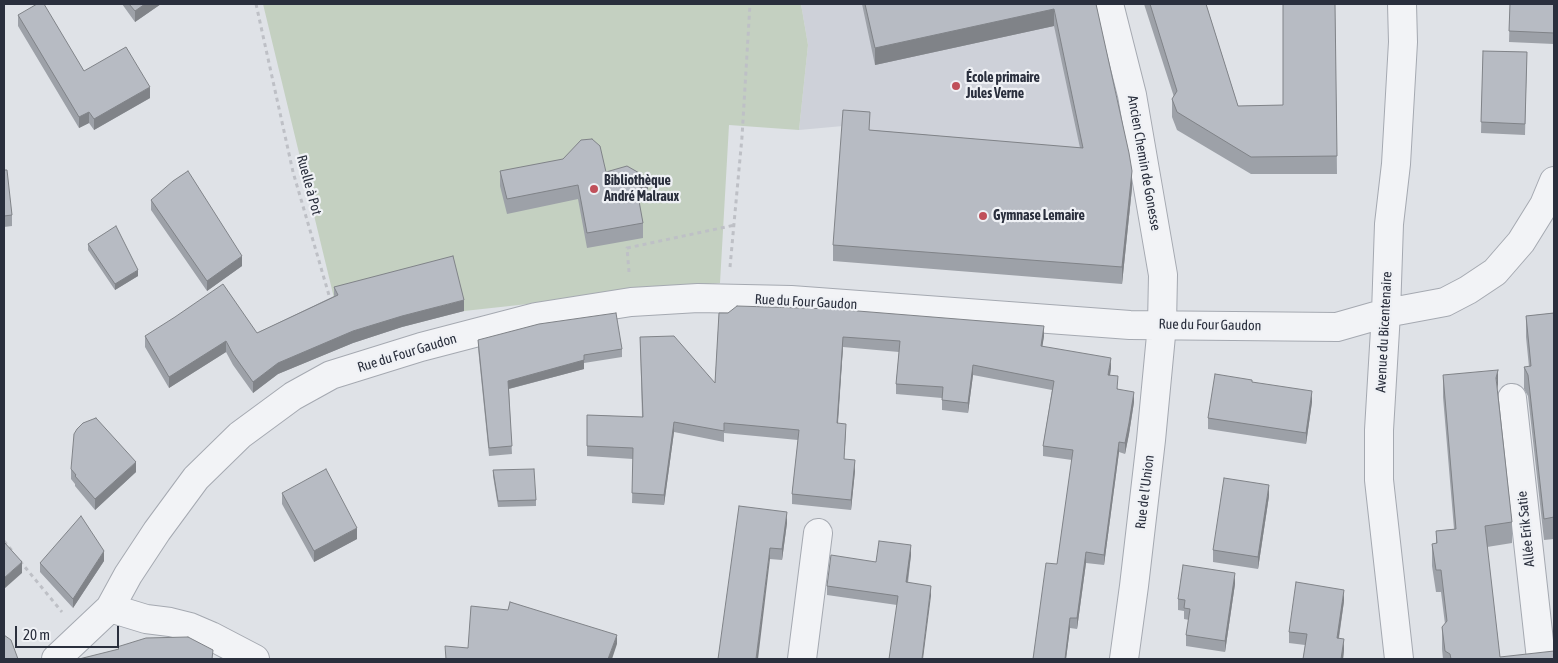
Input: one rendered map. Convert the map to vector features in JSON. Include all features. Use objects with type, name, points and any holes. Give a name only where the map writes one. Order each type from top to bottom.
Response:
[{"type":"street","name":"Ancien Chemin de Gonesse","points":[[1109,4],[1132,95],[1163,275],[1162,325]]},
{"type":"street","name":"Avenue du Bicentenaire","points":[[1399,659],[1379,480],[1379,430],[1389,224],[1396,164],[1403,42],[1402,4]]},
{"type":"street","name":"Rue du Four Gaudon","points":[[56,659],[110,608],[128,575],[157,530],[196,478],[240,435],[293,396],[331,376],[421,347],[536,317],[631,302],[698,298],[791,300],[1130,325],[1337,326],[1386,313],[1445,302],[1468,290],[1495,272],[1521,242],[1544,205],[1554,184]]},
{"type":"street","name":"Rue de l'Union","points":[[1124,659],[1134,586],[1162,325]]},
{"type":"street","name":"Allée Erik Satie","points":[[1512,398],[1541,659]]},
{"type":"street","points":[[802,659],[818,533]]},
{"type":"street","points":[[110,608],[146,619],[190,627],[255,659]]},
{"type":"path","name":"Ruelle à Pot","points":[[256,4],[293,172],[331,303]]},
{"type":"path","points":[[728,298],[742,137],[750,4]]},
{"type":"path","points":[[631,302],[626,248],[735,225]]},
{"type":"path","points":[[4,541],[82,635]]},
{"type":"shaded area","name":"École primaire Jules Verne","points":[[801,4],[1092,4],[1128,169],[843,126],[799,130],[808,45]]},
{"type":"green space","points":[[263,4],[801,4],[808,45],[799,130],[729,125],[720,283],[464,311],[453,268],[334,298]]},
{"type":"building","points":[[37,4],[44,4],[84,71],[126,47],[150,87],[94,119],[89,112],[79,117],[18,15]]},
{"type":"building","points":[[129,4],[145,4],[135,11]]},
{"type":"building","name":"Gymnase Lemaire","points":[[865,4],[1096,4],[1132,171],[1122,267],[833,245],[843,110],[870,112],[869,130],[1083,148],[1054,9],[875,48]]},
{"type":"building","points":[[1150,4],[1206,4],[1238,106],[1283,105],[1283,4],[1335,4],[1337,156],[1251,157],[1177,112],[1172,99],[1177,91]]},
{"type":"building","points":[[1510,4],[1554,4],[1554,33],[1509,31]]},
{"type":"building","points":[[1483,51],[1527,52],[1525,124],[1481,122]]},
{"type":"building","points":[[592,139],[600,146],[606,172],[627,166],[648,178],[637,190],[643,223],[587,233],[578,185],[507,199],[500,171],[563,159],[581,140]]},
{"type":"building","points":[[4,170],[7,170],[12,215],[4,216]]},
{"type":"building","points":[[188,171],[242,256],[207,281],[151,200]]},
{"type":"building","points":[[116,226],[138,270],[115,284],[88,244]]},
{"type":"building","points":[[453,256],[464,300],[353,331],[278,363],[253,382],[226,341],[169,377],[145,336],[223,284],[257,333],[338,295],[334,287]]},
{"type":"building","points":[[737,306],[833,309],[1044,326],[1041,346],[1111,358],[1108,375],[1118,376],[1117,389],[1134,392],[1125,443],[1119,442],[1104,555],[1086,552],[1077,618],[1070,618],[1065,659],[1033,659],[1046,563],[1057,564],[1073,450],[1043,446],[1054,381],[973,365],[968,403],[942,400],[943,387],[896,384],[900,341],[843,337],[837,423],[846,424],[844,459],[855,460],[851,500],[792,494],[799,430],[724,423],[724,431],[674,422],[664,495],[632,493],[633,448],[587,446],[587,415],[643,417],[640,337],[674,336],[715,383],[719,313],[728,313]]},
{"type":"building","points":[[616,313],[622,349],[584,355],[584,360],[508,381],[512,446],[489,448],[478,340],[539,324]]},
{"type":"building","points":[[1554,313],[1554,517],[1544,519],[1528,375],[1524,367],[1531,366],[1526,316]]},
{"type":"building","points":[[1498,370],[1496,378],[1512,522],[1485,526],[1500,657],[1554,651],[1554,659],[1451,659],[1450,654],[1445,651],[1442,627],[1447,621],[1441,570],[1436,570],[1432,544],[1437,543],[1436,531],[1456,529],[1443,375]]},
{"type":"building","points":[[1215,374],[1312,391],[1306,433],[1208,418]]},
{"type":"building","points":[[96,418],[136,462],[95,499],[71,469],[74,434],[83,423]]},
{"type":"building","points":[[326,469],[357,528],[314,551],[282,493]]},
{"type":"building","points":[[534,469],[536,500],[498,501],[493,470]]},
{"type":"building","points":[[1224,478],[1269,485],[1258,557],[1213,550]]},
{"type":"building","points":[[739,506],[787,512],[782,549],[770,548],[756,659],[718,659]]},
{"type":"building","points":[[81,516],[104,551],[73,599],[40,563]]},
{"type":"building","points":[[879,541],[911,545],[906,582],[931,586],[922,659],[889,659],[898,596],[827,586],[831,555],[876,562]]},
{"type":"building","points":[[4,542],[22,562],[4,578]]},
{"type":"building","points":[[1183,565],[1235,573],[1225,641],[1186,635],[1190,609],[1184,608],[1185,600],[1178,599]]},
{"type":"building","points":[[1296,582],[1344,590],[1337,638],[1344,639],[1341,659],[1303,659],[1307,634],[1289,632]]},
{"type":"building","points":[[510,602],[617,635],[608,659],[446,659],[445,646],[468,648],[471,606],[508,610]]},
{"type":"building","points":[[4,635],[11,640],[18,659],[4,659]]},
{"type":"building","points":[[188,637],[213,650],[212,659],[79,659],[119,649],[117,647],[146,638]]},
{"type":"place","name":"École primaire Jules Verne","points":[[956,86]]},
{"type":"place","name":"Bibliothèque André Malraux","points":[[594,189]]},
{"type":"place","name":"Gymnase Lemaire","points":[[983,216]]}]
